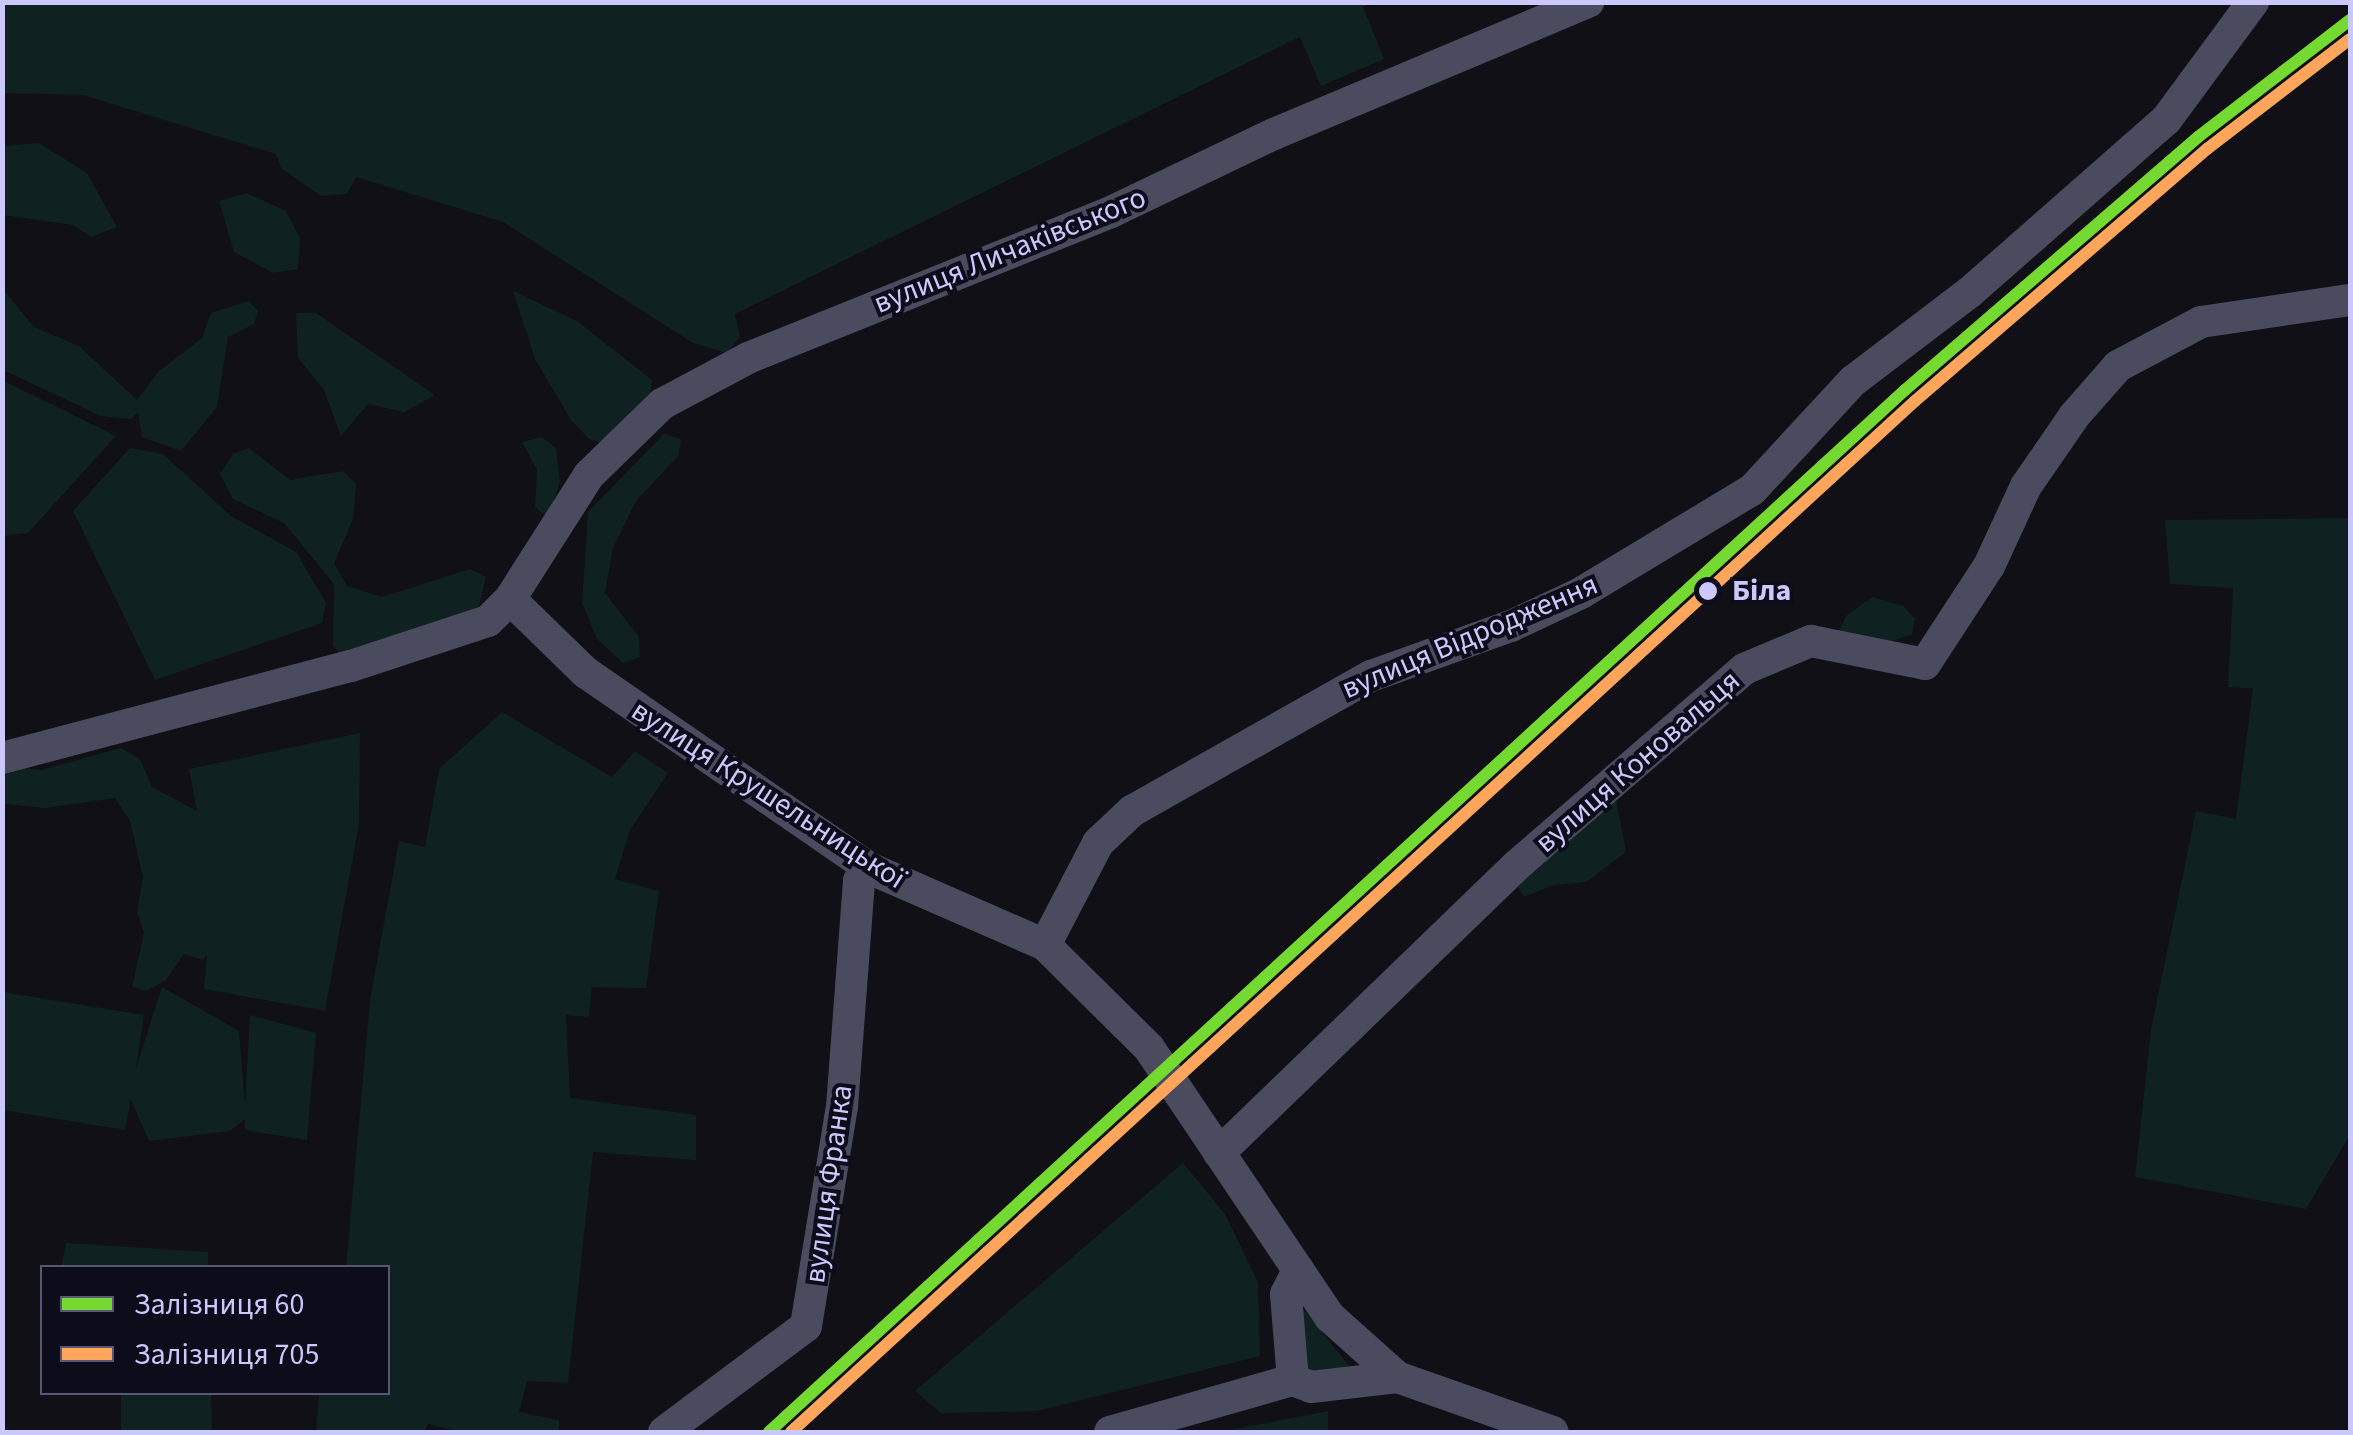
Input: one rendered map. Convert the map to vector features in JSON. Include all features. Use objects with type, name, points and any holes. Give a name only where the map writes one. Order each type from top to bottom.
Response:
[{"type":"street","name":"вулиця Личаківського","points":[[510,599],[589,475],[662,404],[748,358],[1111,212],[1274,134],[1588,2]]},
{"type":"street","name":"вулиця Відродження","points":[[1044,945],[1098,844],[1132,810],[1371,676],[1581,594],[1752,490],[1854,380],[1970,292],[2166,120],[2252,2]]},
{"type":"street","name":"вулиця Коновальця","points":[[1219,1153],[1516,866],[1744,668],[1810,642],[1925,664],[1989,566],[2026,486],[2075,415],[2118,366],[2202,322],[2350,300]]},
{"type":"street","points":[[2,758],[461,634],[488,621],[510,599]]},
{"type":"street","name":"вулиця Крушельницької","points":[[510,599],[584,672],[869,868],[1044,945],[1149,1048],[1330,1317],[1397,1378],[1553,1432]]},
{"type":"street","name":"вулиця Франка","points":[[664,1432],[806,1326],[842,1106],[858,881],[869,868]]},
{"type":"street","points":[[1293,1380],[1286,1294],[1298,1270]]},
{"type":"street","points":[[1110,1432],[1293,1380],[1312,1387],[1397,1378]]},
{"type":"shaded area","points":[[3,2],[1371,2],[1363,7],[1384,59],[1321,86],[1300,37],[735,314],[740,337],[727,353],[693,343],[503,222],[356,177],[347,194],[321,196],[281,168],[276,154],[83,95],[3,93]]},
{"type":"shaded area","points":[[39,143],[87,173],[117,227],[91,237],[73,225],[3,215],[3,146]]},
{"type":"shaded area","points":[[247,193],[286,211],[300,238],[298,269],[273,273],[234,252],[219,201]]},
{"type":"shaded area","points":[[2,288],[34,327],[79,346],[137,400],[158,372],[202,338],[211,313],[249,301],[258,311],[254,324],[228,337],[217,407],[181,451],[142,437],[138,412],[131,419],[101,416],[3,370]]},
{"type":"shaded area","points":[[513,291],[577,321],[652,380],[650,398],[605,444],[589,439],[571,420],[535,359]]},
{"type":"shaded area","points":[[296,313],[316,313],[435,395],[404,412],[368,404],[341,436],[324,390],[298,358]]},
{"type":"shaded area","points":[[2,380],[116,436],[28,533],[3,536]]},
{"type":"shaded area","points":[[664,434],[681,439],[679,455],[636,501],[613,548],[605,593],[639,637],[640,657],[623,663],[597,639],[582,603],[588,512]]},
{"type":"shaded area","points":[[542,437],[556,448],[560,482],[548,518],[535,507],[537,470],[522,442]]},
{"type":"shaded area","points":[[130,448],[163,454],[231,516],[296,552],[326,603],[322,623],[155,680],[73,511]]},
{"type":"shaded area","points":[[249,448],[290,480],[343,471],[356,484],[353,519],[334,563],[347,586],[382,597],[470,569],[486,577],[479,606],[456,625],[375,652],[338,652],[333,646],[334,584],[284,523],[233,499],[220,474],[233,454]]},
{"type":"shaded area","points":[[2350,518],[2350,1135],[2306,1209],[2135,1177],[2151,1030],[2196,811],[2236,819],[2253,688],[2228,687],[2233,588],[2170,584],[2165,520]]},
{"type":"shaded area","points":[[1872,597],[1903,606],[1915,619],[1912,634],[1886,643],[1838,634],[1846,616]]},
{"type":"shaded area","points":[[502,712],[612,777],[635,751],[668,773],[630,830],[615,879],[659,891],[646,988],[592,987],[589,1017],[566,1015],[570,1098],[696,1115],[696,1160],[593,1152],[568,1383],[527,1381],[519,1412],[559,1420],[559,1432],[461,1432],[428,1424],[425,1432],[316,1432],[319,1395],[390,1395],[390,1265],[346,1265],[370,1000],[399,841],[425,847],[439,769]]},
{"type":"shaded area","points":[[360,733],[359,824],[325,1011],[204,989],[207,955],[203,960],[184,954],[166,980],[146,991],[132,987],[144,933],[137,912],[143,877],[130,821],[115,798],[45,808],[3,804],[3,766],[41,770],[121,748],[140,759],[152,787],[197,811],[189,769]]},
{"type":"shaded area","points":[[1615,793],[1626,852],[1586,882],[1554,885],[1524,897],[1515,882]]},
{"type":"shaded area","points":[[162,987],[239,1031],[245,1104],[250,1015],[316,1033],[307,1140],[245,1130],[245,1119],[230,1131],[149,1141],[131,1100],[125,1130],[3,1110],[3,992],[144,1015],[136,1068]]},
{"type":"shaded area","points":[[1183,1163],[1225,1214],[1258,1282],[1260,1356],[1037,1411],[941,1413],[915,1391]]},
{"type":"shaded area","points":[[66,1243],[208,1252],[208,1265],[61,1265]]},
{"type":"shaded area","points":[[1302,1307],[1353,1371],[1350,1374],[1309,1370],[1302,1355]]},
{"type":"shaded area","points":[[121,1395],[211,1395],[212,1432],[121,1432]]},
{"type":"shaded area","points":[[1328,1411],[1328,1432],[1224,1432],[1224,1431]]},
{"type":"rail line","name":"60","points":[[769,1432],[1905,390],[2198,137],[2350,20]]},
{"type":"rail line","name":"705","points":[[791,1432],[1915,401],[2207,149],[2350,39]]},
{"type":"place","name":"Біла","points":[[1708,591]]}]
